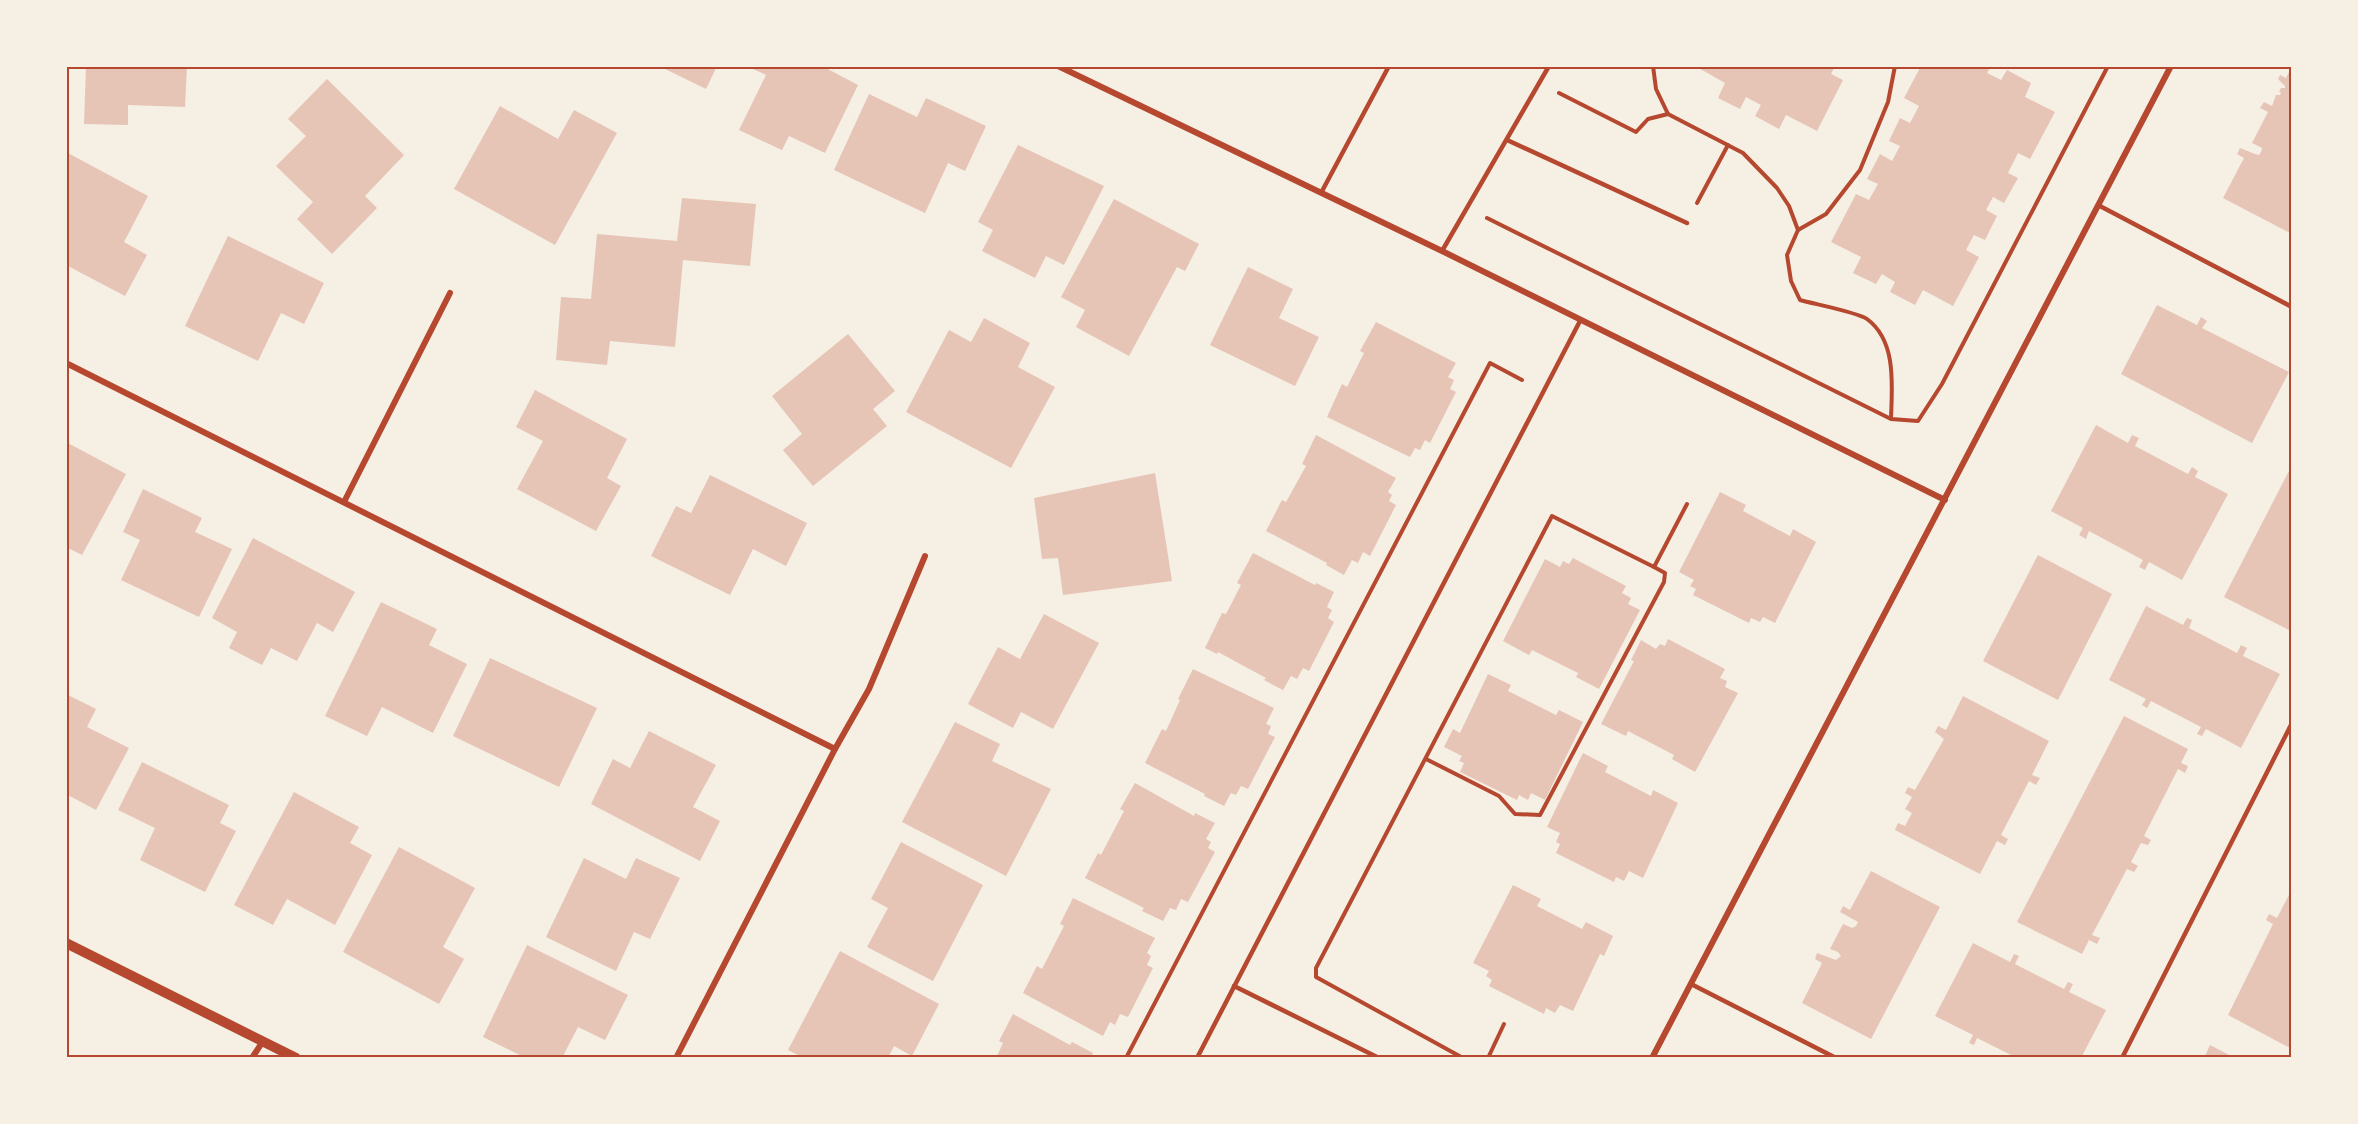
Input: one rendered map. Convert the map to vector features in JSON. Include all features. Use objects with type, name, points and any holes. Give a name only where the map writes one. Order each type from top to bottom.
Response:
[{"type":"street","points":[[1058,66],[1442,251],[1945,500]]},
{"type":"street","points":[[1652,1058],[2171,66]]},
{"type":"street","points":[[344,502],[450,293]]},
{"type":"street","points":[[66,363],[836,750]]},
{"type":"street","points":[[676,1058],[869,689],[925,556]]},
{"type":"street","points":[[66,944],[296,1058]]},
{"type":"street","points":[[252,1058],[263,1041]]},
{"type":"lane","points":[[1321,193],[1389,66]]},
{"type":"lane","points":[[1442,251],[1549,66]]},
{"type":"lane","points":[[1507,140],[1687,223]]},
{"type":"lane","points":[[2097,205],[2292,307]]},
{"type":"lane","points":[[1197,1058],[1580,321]]},
{"type":"lane","points":[[2122,1058],[2292,723]]},
{"type":"lane","points":[[1690,984],[1836,1058]]},
{"type":"lane","points":[[1234,986],[1379,1058]]},
{"type":"path","points":[[1653,66],[1656,89],[1668,114],[1743,153],[1777,188],[1789,206],[1798,230]]},
{"type":"path","points":[[1891,419],[1892,371],[1882,336],[1865,318],[1800,300],[1791,281],[1787,255],[1798,230],[1826,214],[1860,170],[1888,102],[1895,66]]},
{"type":"path","points":[[1467,208],[1891,419],[1918,421],[1942,384],[2108,66]]},
{"type":"path","points":[[1540,83],[1636,132],[1648,119],[1668,114]]},
{"type":"path","points":[[1687,223],[1728,145]]},
{"type":"path","points":[[1126,1058],[1490,363],[1544,392]]},
{"type":"path","points":[[1654,567],[1687,504]]},
{"type":"path","points":[[1425,759],[1499,796],[1515,814],[1540,815],[1664,582],[1665,573],[1552,516],[1425,759],[1316,968],[1316,977],[1463,1058]]},
{"type":"path","points":[[1488,1058],[1504,1024]]},
{"type":"building","points":[[86,66],[187,66],[185,107],[128,105],[128,125],[84,124]]},
{"type":"building","points":[[659,66],[717,66],[706,89]]},
{"type":"building","points":[[746,66],[822,66],[858,85],[825,153],[789,136],[782,150],[739,130],[766,75]]},
{"type":"building","points":[[1695,66],[1835,66],[1831,74],[1843,80],[1817,131],[1786,115],[1779,129],[1755,116],[1761,105],[1746,97],[1740,109],[1718,98],[1725,83]]},
{"type":"building","points":[[1921,66],[1991,66],[1987,73],[2001,80],[2007,70],[2031,83],[2025,97],[2055,112],[2030,159],[2018,153],[2008,173],[2018,178],[2004,203],[1993,197],[1986,210],[1997,216],[1985,240],[1974,235],[1966,250],[1979,257],[1953,306],[1923,290],[1915,305],[1890,292],[1895,282],[1882,274],[1876,284],[1853,273],[1861,257],[1831,242],[1856,194],[1869,200],[1878,184],[1867,179],[1880,154],[1892,161],[1900,146],[1889,141],[1900,118],[1910,123],[1919,106],[1904,98]]},
{"type":"building","points":[[2292,66],[2292,234],[2223,198],[2244,158],[2237,154],[2240,148],[2259,155],[2261,152],[2262,148],[2252,143],[2268,112],[2260,108],[2264,102],[2272,106],[2276,95],[2280,95],[2281,88],[2285,88],[2278,79],[2280,75],[2286,78]]},
{"type":"building","points":[[327,79],[404,155],[365,196],[377,208],[332,254],[297,219],[313,202],[276,166],[306,136],[288,119]]},
{"type":"building","points":[[869,94],[917,117],[926,98],[986,126],[965,171],[948,163],[925,213],[834,170]]},
{"type":"building","points":[[500,106],[558,139],[574,110],[617,133],[555,245],[454,189]]},
{"type":"building","points":[[1018,145],[1104,186],[1064,265],[1046,256],[1035,278],[982,251],[993,230],[978,222]]},
{"type":"building","points":[[66,152],[148,196],[124,242],[147,255],[125,296],[66,265]]},
{"type":"building","points":[[682,198],[756,204],[750,266],[683,260],[675,347],[610,341],[607,365],[556,360],[561,297],[591,299],[597,234],[677,241]]},
{"type":"building","points":[[1114,199],[1199,244],[1185,271],[1177,267],[1129,356],[1076,327],[1085,310],[1061,297]]},
{"type":"building","points":[[228,236],[324,283],[304,324],[281,313],[258,361],[185,326]]},
{"type":"building","points":[[1248,267],[1293,289],[1279,318],[1319,337],[1295,386],[1210,345]]},
{"type":"building","points":[[2157,305],[2197,325],[2201,317],[2207,321],[2202,328],[2289,372],[2252,443],[2121,374]]},
{"type":"building","points":[[984,318],[1030,343],[1018,367],[1055,387],[1011,468],[906,412],[949,330],[971,342]]},
{"type":"building","points":[[1376,322],[1456,363],[1448,377],[1454,380],[1450,389],[1456,392],[1430,443],[1425,440],[1420,450],[1415,448],[1410,457],[1327,417],[1342,384],[1347,387],[1364,353],[1360,351]]},
{"type":"building","points":[[848,334],[895,391],[873,409],[887,426],[813,486],[783,450],[802,434],[772,396]]},
{"type":"building","points":[[535,390],[627,439],[607,478],[621,486],[596,531],[517,489],[543,441],[516,427]]},
{"type":"building","points":[[2096,425],[2128,443],[2132,435],[2139,438],[2135,446],[2188,474],[2192,467],[2198,471],[2195,477],[2228,494],[2182,580],[2149,562],[2145,570],[2139,567],[2143,560],[2089,531],[2086,539],[2079,535],[2083,528],[2051,511]]},
{"type":"building","points":[[1316,435],[1396,478],[1388,492],[1392,495],[1389,501],[1396,505],[1370,556],[1363,552],[1358,563],[1352,560],[1344,575],[1326,565],[1327,563],[1266,531],[1282,500],[1286,502],[1306,466],[1302,464]]},
{"type":"building","points":[[66,442],[126,474],[82,555],[66,547]]},
{"type":"building","points":[[2292,465],[2292,624],[2289,630],[2224,597]]},
{"type":"building","points":[[1155,473],[1172,581],[1063,595],[1058,558],[1042,559],[1034,498]]},
{"type":"building","points":[[710,475],[807,523],[786,566],[753,549],[730,595],[651,556],[676,506],[691,513]]},
{"type":"building","points":[[143,489],[202,518],[195,532],[232,549],[199,617],[121,580],[140,540],[123,532]]},
{"type":"building","points":[[1720,492],[1746,505],[1743,511],[1790,536],[1793,529],[1816,542],[1775,623],[1763,617],[1760,622],[1751,618],[1749,623],[1693,595],[1696,589],[1690,586],[1694,580],[1679,572]]},
{"type":"building","points":[[253,538],[355,592],[333,632],[317,623],[297,661],[271,648],[262,665],[229,648],[237,632],[212,618]]},
{"type":"building","points":[[1253,553],[1315,585],[1316,583],[1334,592],[1327,607],[1332,610],[1328,618],[1334,622],[1309,671],[1303,668],[1297,679],[1291,676],[1283,690],[1218,652],[1217,654],[1205,648],[1222,613],[1226,614],[1241,585],[1237,583]]},
{"type":"building","points":[[2038,555],[2112,594],[2058,700],[1983,661]]},
{"type":"building","points":[[1573,558],[1626,586],[1622,593],[1631,598],[1628,604],[1640,610],[1599,689],[1576,677],[1578,673],[1532,650],[1529,655],[1503,641],[1545,559],[1560,567],[1563,561],[1569,564]]},
{"type":"building","points":[[381,602],[437,629],[429,645],[467,664],[433,733],[382,707],[367,736],[325,716]]},
{"type":"building","points":[[2146,606],[2183,625],[2187,618],[2192,620],[2189,628],[2237,653],[2241,645],[2247,648],[2243,656],[2280,674],[2241,748],[2206,729],[2202,736],[2197,734],[2201,727],[2151,701],[2147,708],[2142,705],[2146,699],[2109,680]]},
{"type":"building","points":[[1044,614],[1099,643],[1053,729],[1021,712],[1013,728],[968,704],[998,647],[1020,659]]},
{"type":"building","points":[[1668,639],[1725,669],[1720,678],[1727,681],[1725,687],[1738,693],[1695,772],[1672,759],[1674,755],[1628,731],[1626,736],[1601,724],[1634,661],[1631,660],[1641,640],[1656,649],[1660,644],[1665,646]]},
{"type":"building","points":[[490,658],[597,708],[559,787],[453,736]]},
{"type":"building","points":[[1193,669],[1274,708],[1266,724],[1271,726],[1268,734],[1275,737],[1248,789],[1241,786],[1236,795],[1231,793],[1224,806],[1145,763],[1162,729],[1166,731]]},
{"type":"building","points":[[1488,674],[1511,685],[1508,691],[1556,715],[1559,710],[1583,722],[1545,800],[1531,793],[1528,800],[1519,795],[1517,800],[1460,772],[1464,763],[1459,761],[1462,756],[1444,747],[1453,729],[1460,733]]},
{"type":"building","points":[[66,694],[96,709],[87,727],[129,748],[96,810],[66,794]]},
{"type":"building","points":[[1963,696],[2049,741],[2032,775],[2040,778],[2036,785],[2029,781],[2001,835],[2008,839],[2005,845],[1997,841],[1980,874],[1895,830],[1898,823],[1905,826],[1912,813],[1905,809],[1912,797],[1905,793],[1908,787],[1915,790],[1944,739],[1935,732],[1938,726],[1946,730]]},
{"type":"building","points":[[2124,716],[2188,749],[2181,763],[2188,766],[2185,773],[2178,769],[2144,836],[2151,840],[2148,845],[2141,843],[2131,862],[2138,866],[2134,872],[2127,869],[2092,935],[2100,938],[2097,944],[2089,940],[2082,954],[2017,922]]},
{"type":"building","points":[[955,722],[1000,744],[992,761],[1051,789],[1006,876],[902,822]]},
{"type":"building","points":[[649,731],[716,765],[693,807],[720,821],[700,861],[591,804],[613,759],[630,768]]},
{"type":"building","points":[[1583,753],[1608,766],[1605,772],[1651,796],[1653,790],[1678,803],[1643,878],[1629,871],[1624,881],[1616,877],[1614,882],[1556,853],[1560,844],[1556,842],[1560,833],[1547,827]]},
{"type":"building","points":[[142,762],[229,805],[220,823],[236,831],[205,892],[140,860],[155,828],[118,810]]},
{"type":"building","points":[[1135,783],[1194,816],[1195,813],[1215,823],[1206,839],[1211,842],[1208,848],[1215,852],[1188,902],[1181,899],[1176,910],[1170,908],[1163,921],[1142,911],[1144,908],[1085,878],[1098,853],[1101,855],[1124,811],[1120,809]]},
{"type":"building","points":[[294,792],[359,827],[350,843],[372,855],[335,925],[287,899],[273,925],[234,905]]},
{"type":"building","points":[[901,842],[983,885],[933,981],[867,947],[888,908],[871,899]]},
{"type":"building","points":[[399,847],[475,888],[443,947],[464,959],[439,1004],[343,952]]},
{"type":"building","points":[[584,858],[626,879],[636,858],[680,878],[650,939],[634,932],[616,971],[546,937]]},
{"type":"building","points":[[1871,871],[1940,907],[1871,1039],[1802,1003],[1822,963],[1815,959],[1817,953],[1836,960],[1841,956],[1830,949],[1843,924],[1852,928],[1858,922],[1840,912],[1843,906],[1850,910]]},
{"type":"building","points":[[1513,885],[1541,899],[1537,906],[1582,929],[1586,922],[1613,936],[1604,956],[1600,954],[1573,1011],[1560,1005],[1555,1013],[1546,1008],[1544,1014],[1489,986],[1492,980],[1486,976],[1489,971],[1473,963]]},
{"type":"building","points":[[2292,889],[2292,1049],[2228,1015],[2273,924],[2266,920],[2269,914],[2277,918]]},
{"type":"building","points":[[1073,898],[1155,938],[1147,953],[1151,956],[1147,965],[1153,968],[1128,1017],[1120,1014],[1115,1025],[1110,1022],[1103,1036],[1023,993],[1037,966],[1042,969],[1064,926],[1060,924]]},
{"type":"building","points":[[1973,943],[2010,962],[2014,954],[2019,956],[2015,964],[2064,989],[2068,982],[2073,984],[2069,992],[2106,1010],[2081,1058],[2017,1058],[1977,1038],[1974,1045],[1969,1043],[1973,1035],[1935,1016]]},
{"type":"building","points":[[527,945],[628,995],[605,1040],[578,1027],[562,1058],[526,1058],[483,1037]]},
{"type":"building","points":[[840,951],[939,1004],[912,1056],[894,1046],[888,1058],[842,1056],[841,1058],[804,1058],[788,1050]]},
{"type":"building","points":[[1013,1014],[1070,1045],[1072,1042],[1093,1053],[1091,1058],[996,1058],[1003,1043],[999,1041]]},
{"type":"building","points":[[2210,1045],[2235,1058],[2204,1058]]}]
